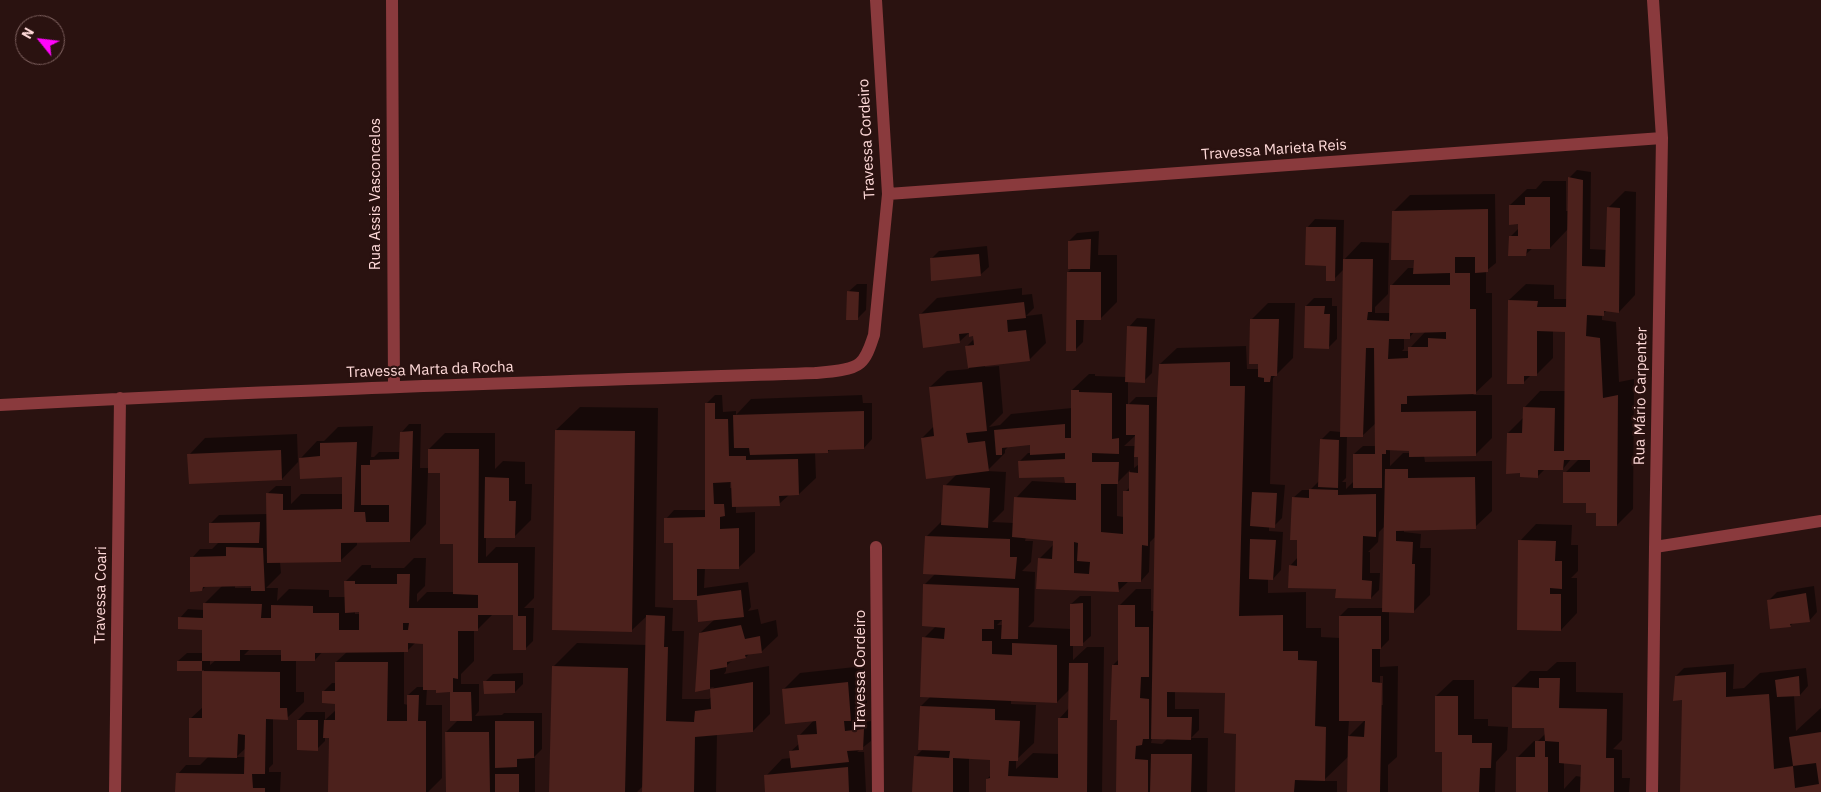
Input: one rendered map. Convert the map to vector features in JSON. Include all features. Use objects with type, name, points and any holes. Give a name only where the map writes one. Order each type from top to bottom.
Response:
[{"type":"street","name":"Rua Assis Vasconcelos","points":[[392,0],[394,387]]},
{"type":"street","name":"Travessa Cordeiro","points":[[860,363],[870,348],[874,335],[888,194],[876,0]]},
{"type":"street","name":"Rua Mário Carpenter","points":[[1652,792],[1662,138],[1653,0]]},
{"type":"street","name":"Travessa Marieta Reis","points":[[888,194],[1662,138]]},
{"type":"street","name":"Travessa Marta da Rocha","points":[[0,405],[120,398],[394,387],[815,373],[841,370],[860,363]]},
{"type":"street","name":"Travessa Coari","points":[[116,792],[120,398]]},
{"type":"street","points":[[1655,547],[1821,521]]},
{"type":"street","name":"Travessa Cordeiro","points":[[876,547],[878,792]]},
{"type":"building","points":[[1568,177],[1583,180],[1582,266],[1605,267],[1607,207],[1620,208],[1619,313],[1604,311],[1604,316],[1587,315],[1586,336],[1600,338],[1603,398],[1618,395],[1617,526],[1596,526],[1596,513],[1586,513],[1586,503],[1563,503],[1563,472],[1590,472],[1590,460],[1564,460],[1563,470],[1538,470],[1538,478],[1520,477],[1520,473],[1506,474],[1507,433],[1522,433],[1523,407],[1555,408],[1554,451],[1564,451],[1565,332],[1537,331],[1537,376],[1524,376],[1524,384],[1507,384],[1508,300],[1538,301],[1537,307],[1566,307]]},
{"type":"building","points":[[1525,197],[1550,197],[1550,249],[1527,249],[1526,256],[1508,256],[1509,236],[1518,236],[1518,224],[1509,225],[1509,205],[1525,205]]},
{"type":"building","points":[[1488,209],[1488,272],[1475,273],[1475,257],[1455,257],[1455,273],[1470,273],[1470,309],[1476,309],[1476,394],[1407,396],[1407,404],[1401,404],[1401,412],[1476,411],[1476,456],[1409,457],[1409,451],[1386,450],[1386,454],[1382,454],[1382,488],[1353,488],[1353,454],[1375,454],[1374,348],[1366,348],[1363,437],[1340,437],[1343,259],[1373,259],[1372,312],[1368,312],[1367,320],[1389,321],[1390,285],[1450,285],[1450,273],[1413,274],[1414,260],[1391,260],[1392,211]],"holes":[[[1446,332],[1446,339],[1428,338],[1428,347],[1408,347],[1408,358],[1388,359],[1389,339],[1410,339],[1410,333]]]},
{"type":"building","points":[[1306,227],[1336,227],[1335,281],[1326,281],[1326,266],[1305,265]]},
{"type":"building","points":[[1091,239],[1090,269],[1068,269],[1068,241]]},
{"type":"building","points":[[979,254],[981,276],[931,281],[930,258]]},
{"type":"building","points":[[1067,272],[1101,272],[1101,320],[1076,320],[1076,351],[1066,351]]},
{"type":"building","points":[[847,291],[859,292],[858,320],[846,320]]},
{"type":"building","points":[[1024,302],[1026,318],[1007,320],[1008,332],[1026,330],[1030,361],[968,368],[965,346],[974,345],[973,336],[969,337],[969,333],[959,334],[960,343],[923,348],[919,314]]},
{"type":"building","points":[[1305,306],[1325,306],[1324,314],[1330,314],[1329,349],[1304,348]]},
{"type":"building","points":[[1250,319],[1279,319],[1277,376],[1271,376],[1270,382],[1264,382],[1264,378],[1258,377],[1258,364],[1249,364]]},
{"type":"building","points":[[1127,326],[1147,327],[1145,383],[1125,382]]},
{"type":"building","points":[[1230,362],[1230,386],[1245,386],[1239,616],[1283,615],[1283,651],[1298,651],[1298,660],[1317,661],[1315,726],[1326,727],[1325,781],[1295,780],[1294,792],[1235,792],[1236,734],[1224,733],[1225,693],[1167,692],[1167,717],[1192,717],[1191,740],[1151,739],[1159,364]]},
{"type":"building","points":[[982,382],[987,431],[966,433],[968,443],[985,441],[989,471],[926,479],[921,438],[934,436],[929,387]]},
{"type":"building","points":[[1071,390],[1112,393],[1112,439],[1119,438],[1119,454],[1092,453],[1092,462],[1119,462],[1118,484],[1101,484],[1101,532],[1123,534],[1123,491],[1129,491],[1129,472],[1138,473],[1138,457],[1134,457],[1135,435],[1126,435],[1126,404],[1149,405],[1148,546],[1142,545],[1141,582],[1118,582],[1119,592],[1036,589],[1038,558],[1052,559],[1053,541],[1012,537],[1014,497],[1076,500],[1076,483],[1065,483],[1064,477],[1019,478],[1018,461],[1065,459],[1065,453],[1030,455],[1030,445],[1002,448],[1002,455],[996,455],[994,430],[1065,424],[1065,438],[1071,438]],"holes":[[[1074,542],[1078,543],[1077,561],[1090,562],[1089,574],[1074,573]]]},
{"type":"building","points":[[705,403],[715,403],[715,419],[728,419],[729,456],[746,456],[746,460],[798,459],[799,495],[779,496],[780,506],[732,507],[731,482],[713,483],[714,504],[724,504],[725,516],[720,517],[720,529],[739,528],[739,569],[697,569],[697,596],[741,590],[744,617],[698,622],[697,600],[673,600],[673,543],[664,543],[664,518],[705,517]]},
{"type":"building","points":[[864,411],[864,449],[828,450],[828,453],[750,455],[749,448],[734,448],[733,415]]},
{"type":"building","points":[[555,430],[635,431],[632,632],[552,630]]},
{"type":"building","points":[[413,431],[410,542],[341,543],[341,562],[267,563],[266,493],[283,494],[283,510],[342,509],[342,477],[300,479],[299,458],[320,456],[320,443],[357,442],[354,512],[365,512],[366,522],[389,522],[389,505],[361,505],[361,465],[370,465],[370,460],[399,459],[400,432]]},
{"type":"building","points":[[1320,439],[1339,440],[1338,488],[1318,487]]},
{"type":"building","points":[[428,449],[479,449],[478,563],[518,563],[518,616],[526,616],[526,650],[513,650],[513,615],[478,615],[478,631],[458,631],[458,679],[453,678],[453,692],[471,692],[472,721],[450,721],[450,692],[436,693],[436,690],[423,690],[423,644],[408,643],[408,652],[315,653],[315,661],[281,661],[281,650],[240,650],[240,661],[202,661],[202,630],[178,629],[178,617],[203,618],[203,603],[262,604],[261,618],[271,618],[271,605],[313,606],[313,613],[339,613],[339,630],[359,630],[359,612],[345,613],[344,581],[355,581],[355,584],[397,584],[397,574],[410,574],[409,608],[478,608],[478,595],[453,594],[453,544],[440,544],[440,473],[428,473]],"holes":[[[403,623],[409,623],[408,630],[403,630]]]},
{"type":"building","points":[[281,450],[282,480],[189,484],[187,454]]},
{"type":"building","points":[[1385,469],[1408,469],[1408,478],[1475,477],[1476,529],[1396,531],[1396,541],[1413,542],[1412,564],[1415,564],[1414,613],[1382,612]]},
{"type":"building","points":[[485,477],[509,478],[509,501],[516,501],[515,538],[484,538]]},
{"type":"building","points":[[943,485],[990,488],[988,528],[941,525]]},
{"type":"building","points":[[1309,489],[1338,490],[1338,495],[1376,494],[1376,537],[1363,536],[1362,580],[1372,581],[1371,599],[1335,598],[1336,589],[1288,588],[1289,565],[1297,566],[1297,540],[1290,540],[1292,497],[1309,498]]},
{"type":"building","points":[[1252,492],[1277,493],[1275,528],[1250,526]]},
{"type":"building","points":[[260,522],[259,543],[209,543],[209,523]]},
{"type":"building","points":[[925,536],[1010,539],[1010,557],[1017,557],[1015,579],[923,574]]},
{"type":"building","points":[[1250,539],[1276,540],[1273,580],[1249,579]]},
{"type":"building","points":[[1518,540],[1556,541],[1555,561],[1562,561],[1562,589],[1550,588],[1550,594],[1561,594],[1561,631],[1517,630]]},
{"type":"building","points":[[226,547],[263,548],[265,591],[251,591],[251,586],[203,587],[202,591],[190,592],[190,557],[226,556]]},
{"type":"building","points":[[923,584],[1019,588],[1018,639],[1001,639],[1002,620],[994,620],[994,629],[982,629],[982,641],[992,641],[992,654],[1012,655],[1012,643],[1057,645],[1057,703],[920,697],[922,637],[944,639],[945,628],[922,626]]},
{"type":"building","points":[[1806,593],[1810,622],[1790,624],[1791,627],[1770,629],[1767,600]]},
{"type":"building","points":[[1083,603],[1083,646],[1070,646],[1070,604]]},
{"type":"building","points":[[1118,605],[1135,605],[1135,627],[1149,627],[1149,677],[1141,677],[1140,698],[1149,699],[1149,739],[1143,739],[1142,745],[1136,746],[1135,759],[1148,760],[1148,792],[1116,792],[1117,720],[1110,720],[1112,665],[1118,665]]},
{"type":"building","points":[[646,615],[665,616],[664,647],[668,647],[666,721],[694,722],[695,711],[711,709],[710,689],[753,682],[753,732],[695,737],[694,792],[642,792]]},
{"type":"building","points":[[1339,616],[1381,616],[1381,649],[1372,649],[1372,682],[1382,683],[1380,792],[1347,792],[1348,736],[1364,737],[1365,721],[1339,721]]},
{"type":"building","points":[[741,625],[745,639],[760,636],[762,653],[745,655],[746,658],[727,662],[727,667],[710,670],[710,689],[695,692],[699,633]]},
{"type":"building","points":[[177,661],[202,661],[202,671],[177,671]]},
{"type":"building","points":[[335,662],[388,662],[387,721],[407,721],[407,695],[419,695],[418,721],[426,721],[426,792],[328,792],[329,738],[323,738],[324,720],[335,720],[335,704],[322,703],[322,691],[335,691]]},
{"type":"building","points":[[1069,663],[1088,663],[1087,792],[986,792],[986,779],[990,778],[990,760],[953,758],[953,792],[912,792],[914,756],[949,758],[950,751],[918,750],[920,706],[995,709],[995,720],[1020,721],[1018,761],[1009,761],[1008,776],[1058,778],[1058,718],[1068,718]]},
{"type":"building","points":[[552,666],[628,668],[625,792],[549,792]]},
{"type":"building","points":[[202,671],[280,672],[280,708],[287,708],[288,720],[266,719],[265,774],[252,774],[253,788],[265,788],[265,792],[175,792],[176,773],[244,774],[245,735],[238,734],[237,758],[189,757],[189,718],[202,718]]},
{"type":"building","points":[[1726,672],[1726,697],[1769,694],[1774,769],[1793,766],[1789,737],[1821,732],[1821,792],[1680,792],[1682,700],[1673,701],[1675,676]],"holes":[[[1816,763],[1819,784],[1795,788],[1793,766]]]},
{"type":"building","points":[[1799,676],[1800,696],[1777,697],[1775,680]]},
{"type":"building","points":[[1539,678],[1560,678],[1559,708],[1607,709],[1606,758],[1614,758],[1614,792],[1580,792],[1581,765],[1559,763],[1559,742],[1545,741],[1544,728],[1512,728],[1512,687],[1539,688]]},
{"type":"building","points":[[483,681],[515,681],[515,693],[484,694]]},
{"type":"building","points":[[848,682],[851,721],[844,721],[845,731],[864,729],[863,750],[847,751],[849,762],[791,768],[789,751],[799,750],[797,735],[817,734],[816,721],[785,724],[782,689]]},
{"type":"building","points":[[1435,696],[1458,696],[1458,735],[1472,735],[1472,743],[1492,743],[1491,768],[1480,768],[1479,792],[1442,792],[1442,752],[1435,752]]},
{"type":"building","points":[[297,720],[318,720],[318,751],[297,750]]},
{"type":"building","points":[[495,721],[534,721],[534,758],[517,759],[517,767],[495,768]]},
{"type":"building","points":[[445,732],[489,732],[490,792],[446,792]]},
{"type":"building","points":[[1535,741],[1545,741],[1545,757],[1548,757],[1548,792],[1516,792],[1516,757],[1535,757]]},
{"type":"building","points":[[1151,754],[1192,754],[1191,792],[1150,792]]},
{"type":"building","points":[[848,767],[849,792],[765,792],[764,775]]},
{"type":"building","points":[[495,774],[519,774],[519,792],[495,792]]}]
